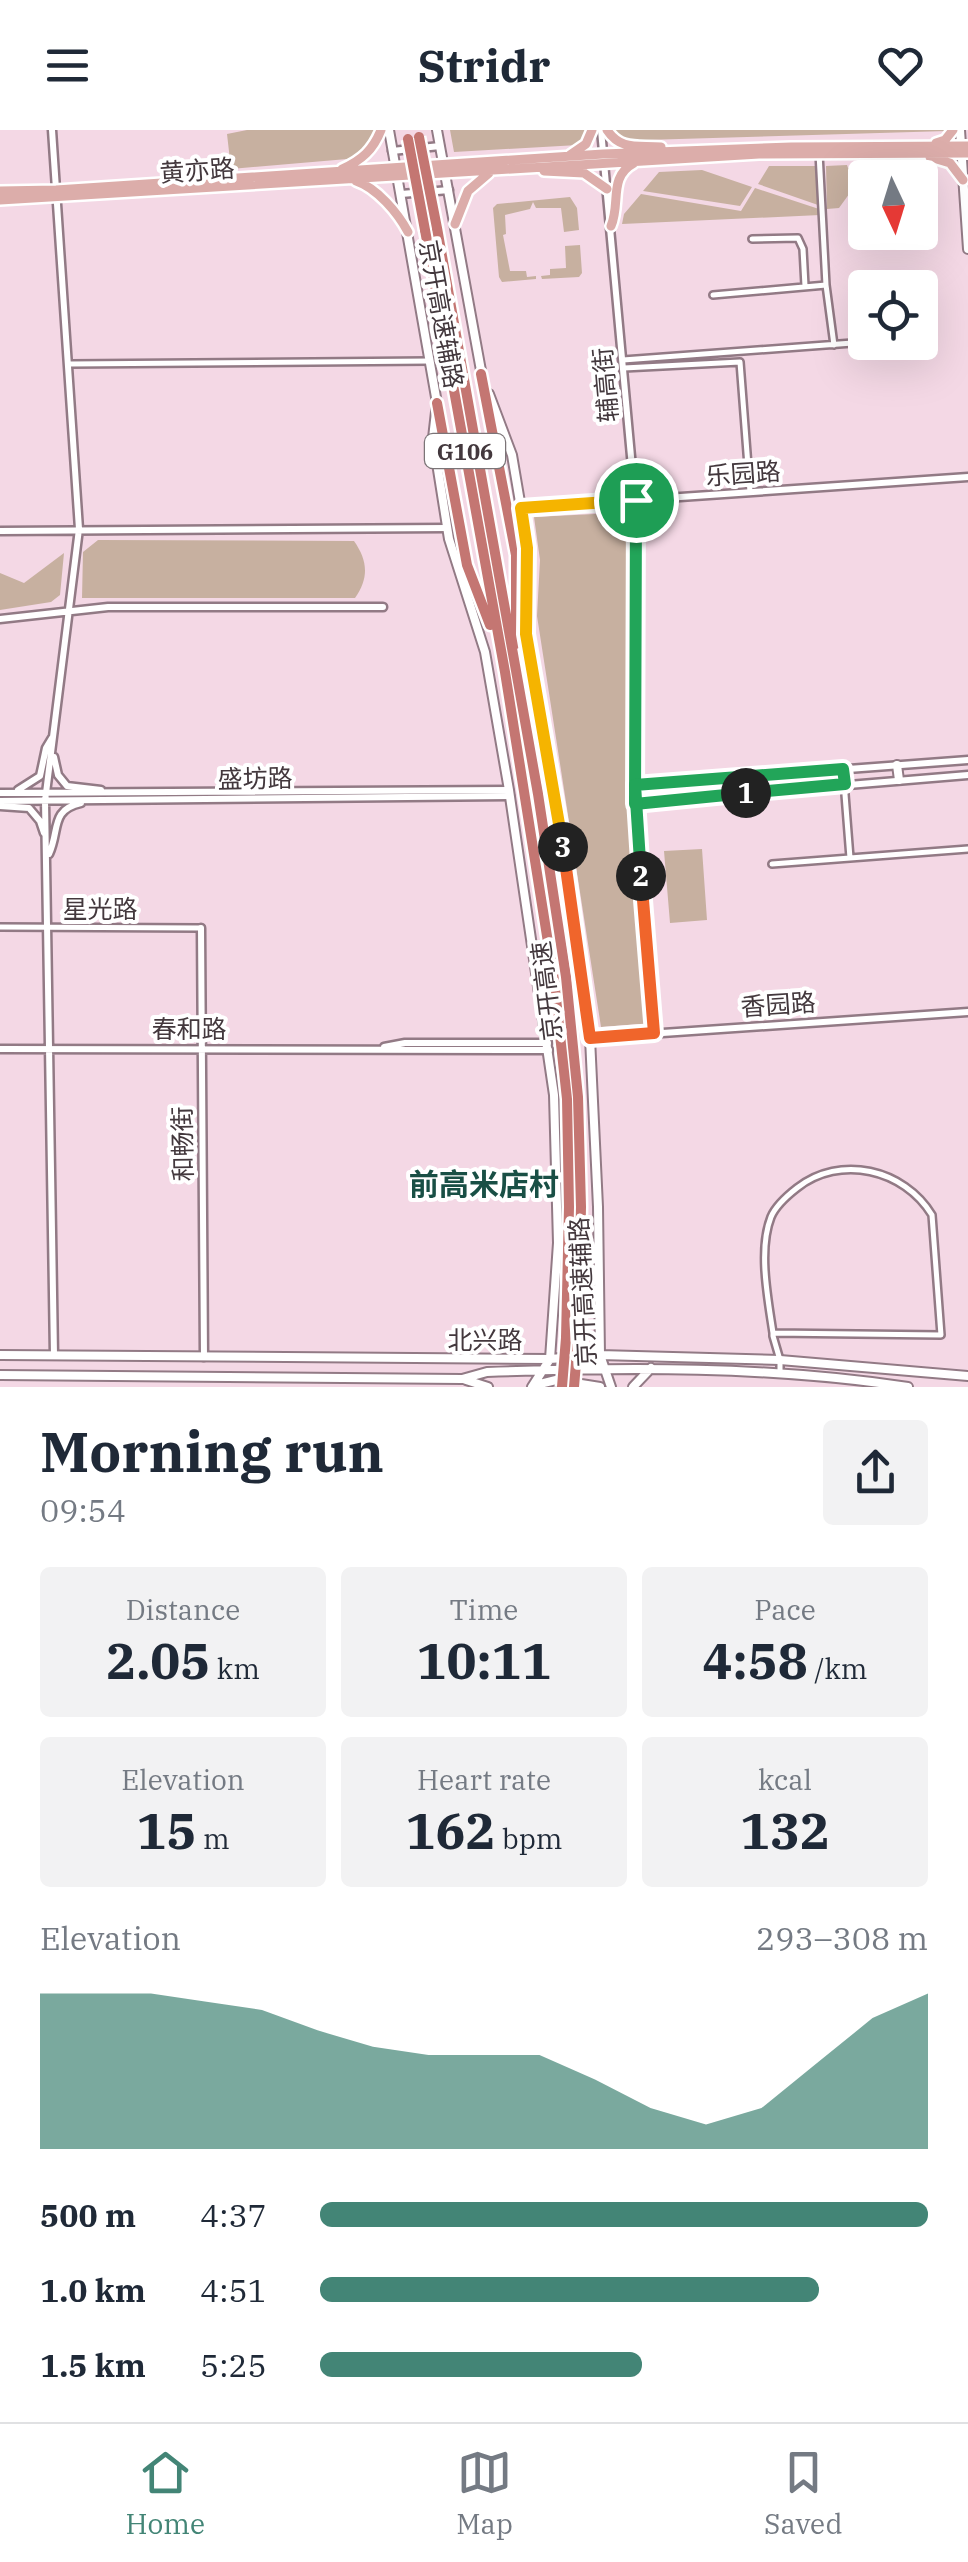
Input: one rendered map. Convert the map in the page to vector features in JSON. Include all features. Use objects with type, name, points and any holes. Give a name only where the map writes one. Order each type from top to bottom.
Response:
[{"type":"highway","name":"京开高速","points":[[413,134],[566,977],[578,1097],[581,1206],[574,1387]]},
{"type":"highway","points":[[481,374],[516,555],[510,670]]},
{"type":"highway","points":[[437,404],[467,565],[510,670]]},
{"type":"highway","name":"京开高速","points":[[510,670],[567,1098],[569,1207],[562,1387]]},
{"type":"main road","points":[[332,172],[360,160],[375,145],[381,130]]},
{"type":"main road","name":"京开高速辅路","points":[[389,130],[437,404],[433,438],[448,528],[457,570],[481,632],[548,1047],[558,1243],[550,1359],[532,1387]]},
{"type":"main road","name":"京开高速辅路","points":[[437,130],[481,374],[507,438],[527,548],[526,634],[553,785],[590,1038],[600,1355],[611,1387]]},
{"type":"main road","points":[[568,157],[586,144],[592,130]]},
{"type":"main road","points":[[604,130],[624,146],[658,146],[672,151]]},
{"type":"main road","points":[[927,146],[945,140],[957,130],[965,149],[968,249]]},
{"type":"main road","points":[[444,170],[537,169],[672,151],[927,146],[965,149]]},
{"type":"main road","points":[[397,173],[568,157],[637,161],[965,149]]},
{"type":"main road","points":[[898,152],[945,160],[957,168],[963,180]]},
{"type":"main road","points":[[611,226],[617,212],[616,182],[626,167],[637,161]]},
{"type":"main road","points":[[537,169],[552,174],[584,173],[607,189]]},
{"type":"main road","name":"黄亦路","points":[[0,200],[332,172],[397,173]]},
{"type":"main road","points":[[456,224],[468,191],[492,172]]},
{"type":"main road","name":"黄亦路","points":[[0,191],[56,194],[354,180],[397,173]]},
{"type":"main road","points":[[354,180],[375,192],[402,220],[408,232]]},
{"type":"main road","points":[[898,765],[899,780]]},
{"type":"main road","name":"北兴路","points":[[0,1355],[204,1359],[550,1359],[600,1355],[780,1360],[968,1376]]},
{"type":"main road","points":[[53,1375],[54,1355]]},
{"type":"main road","points":[[330,1358],[330,1377]]},
{"type":"main road","points":[[634,1387],[651,1368]]},
{"type":"main road","name":"北兴路","points":[[0,1375],[462,1379],[487,1372],[651,1368],[858,1379],[908,1387]]},
{"type":"main road","points":[[462,1379],[488,1387]]},
{"type":"main road","points":[[532,1387],[556,1380],[600,1387]]},
{"type":"street","points":[[52,130],[79,529],[46,797],[54,1355]]},
{"type":"street","name":"辅高街","points":[[604,130],[636,500],[635,804],[654,1033]]},
{"type":"street","points":[[392,151],[440,146]]},
{"type":"street","points":[[820,153],[826,286],[834,345]]},
{"type":"street","points":[[400,194],[449,190]]},
{"type":"street","points":[[752,239],[798,238],[803,249],[806,286]]},
{"type":"street","points":[[713,294],[826,286]]},
{"type":"street","points":[[624,364],[848,344]]},
{"type":"street","points":[[70,364],[430,361]]},
{"type":"street","points":[[624,364],[740,362],[750,492]]},
{"type":"street","name":"乐园路","points":[[521,508],[968,476]]},
{"type":"street","points":[[0,531],[448,528]]},
{"type":"street","points":[[0,619],[70,610],[384,607]]},
{"type":"street","points":[[1,798],[40,776],[54,732]]},
{"type":"street","points":[[53,746],[61,782],[112,793]]},
{"type":"street","points":[[635,785],[968,760]]},
{"type":"street","points":[[843,769],[850,858]]},
{"type":"street","points":[[635,804],[968,776]]},
{"type":"street","name":"盛坊路","points":[[1,798],[112,793],[510,793]]},
{"type":"street","name":"盛坊路","points":[[46,797],[92,800],[510,793]]},
{"type":"street","points":[[1,798],[29,808],[40,820],[46,842]]},
{"type":"street","points":[[47,859],[53,846],[56,818],[74,804],[92,800]]},
{"type":"street","points":[[772,864],[968,849]]},
{"type":"street","name":"星光路","points":[[0,928],[200,928]]},
{"type":"street","name":"和畅街","points":[[200,928],[204,1359]]},
{"type":"street","name":"香园路","points":[[590,1038],[968,1012]]},
{"type":"street","name":"春和路","points":[[0,1049],[378,1048],[405,1043],[548,1047]]},
{"type":"street","points":[[773,1333],[940,1335],[932,1215],[925,1204],[906,1185],[883,1174],[850,1169],[836,1169],[809,1179],[786,1197],[772,1216],[766,1248],[773,1333],[780,1374]]},
{"type":"shaded area","points":[[247,130],[376,130],[369,149],[359,158],[231,169],[227,134]]},
{"type":"shaded area","points":[[450,130],[588,130],[578,145],[454,152]]},
{"type":"shaded area","points":[[610,130],[947,130],[947,131],[611,141]]},
{"type":"shaded area","points":[[769,166],[816,166],[818,205],[758,184]]},
{"type":"shaded area","points":[[826,166],[848,168],[848,196],[839,208],[827,209]]},
{"type":"shaded area","points":[[702,170],[752,187],[740,206],[643,191],[659,172]]},
{"type":"shaded area","points":[[755,188],[819,209],[820,215],[622,224],[624,214],[641,194],[741,211]]},
{"type":"shaded area","points":[[570,197],[577,208],[579,230],[564,232],[561,208],[536,208],[533,202],[530,209],[505,215],[503,235],[510,271],[526,271],[527,277],[536,279],[502,282],[493,208],[497,204]]},
{"type":"shaded area","points":[[580,245],[579,277],[542,279],[541,276],[550,275],[550,269],[566,268],[565,246]]},
{"type":"shaded area","points":[[635,512],[635,762],[653,1023],[601,1027],[537,616],[540,560],[534,517]]},
{"type":"shaded area","points":[[98,540],[354,541],[362,556],[365,576],[355,598],[82,598],[83,552]]},
{"type":"shaded area","points":[[64,553],[60,595],[51,602],[0,610],[0,573],[24,583]]},
{"type":"shaded area","points":[[702,849],[707,920],[670,923],[664,851]]},
{"type":"district","name":"前高米店村","points":[[484,1183]]},
{"type":"route","points":[[636,500],[521,508],[527,548],[526,634],[553,785],[590,1038],[654,1033],[635,804],[635,785],[843,769],[845,784],[635,804],[635,785],[635,762],[636,500]]}]
